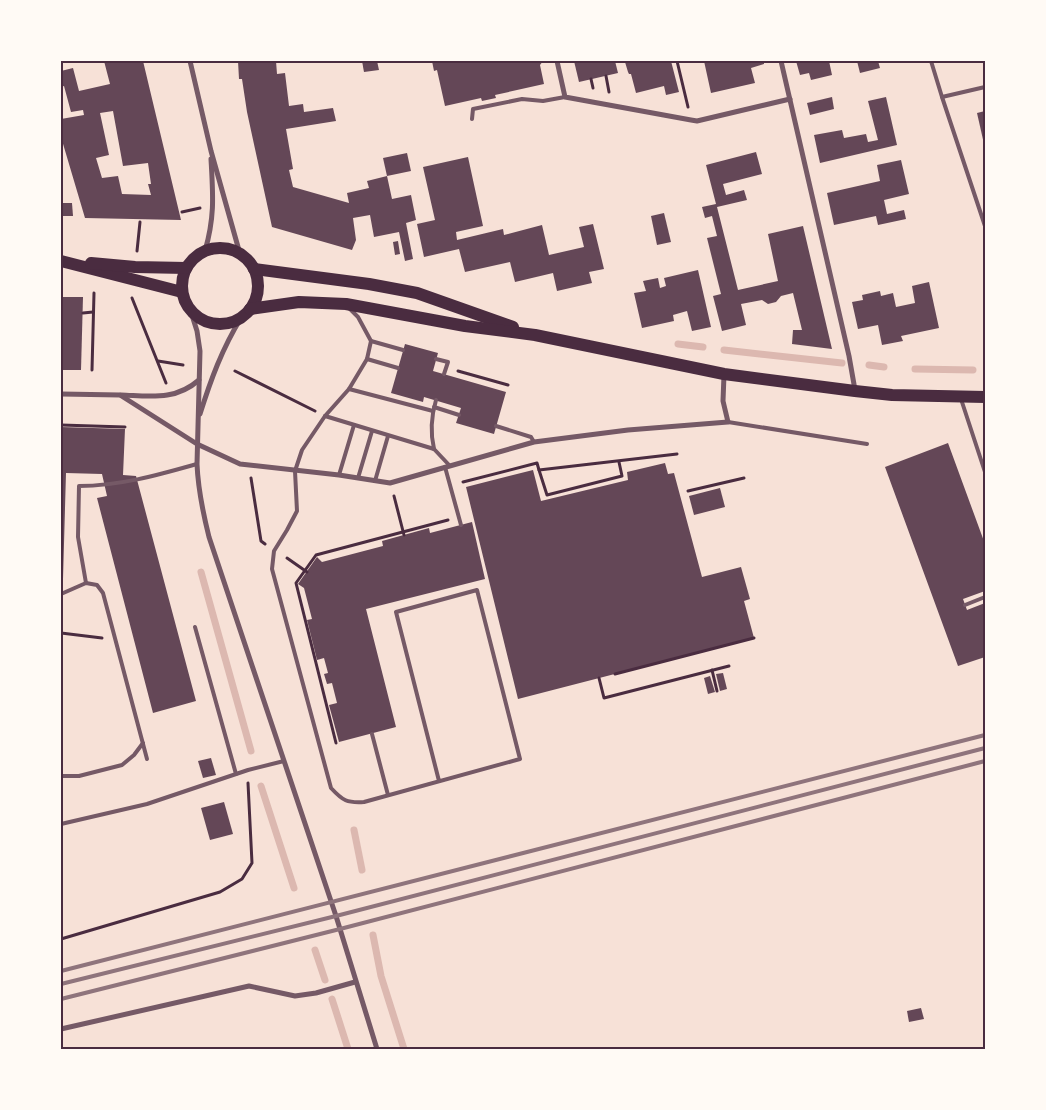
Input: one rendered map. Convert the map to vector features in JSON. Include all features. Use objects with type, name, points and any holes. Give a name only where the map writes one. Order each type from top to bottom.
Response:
[{"type":"main road","points":[[245,314],[255,300],[258,290],[258,280],[248,260],[227,248],[212,248],[204,251],[191,261],[183,276],[182,292],[190,309],[196,316],[206,322],[230,323],[245,314],[299,302],[346,304],[465,326],[535,335],[724,374],[855,391],[915,396],[985,396]]},
{"type":"main road","points":[[61,261],[135,267],[186,268]]},
{"type":"main road","points":[[61,261],[182,292]]},
{"type":"main road","points":[[254,269],[369,284],[417,293],[535,335]]},
{"type":"street","points":[[190,61],[211,151],[240,254]]},
{"type":"street","points":[[557,61],[565,97],[697,121],[790,99]]},
{"type":"street","points":[[781,61],[849,356],[855,391]]},
{"type":"street","points":[[204,251],[210,232],[214,205],[211,151]]},
{"type":"street","points":[[190,309],[197,331],[200,351],[197,464],[203,513],[209,538],[336,916],[377,1049]]},
{"type":"street","points":[[197,421],[214,369],[226,342],[245,314]]},
{"type":"street","points":[[120,395],[197,444],[240,464],[339,475],[390,483],[534,442],[628,430],[728,422],[723,401],[724,374]]},
{"type":"street","points":[[61,394],[167,396],[188,390],[199,380]]},
{"type":"street","points":[[61,1029],[248,986],[295,996],[316,993],[355,982]]},
{"type":"lane","points":[[931,61],[985,226]]},
{"type":"lane","points":[[942,97],[985,87]]},
{"type":"lane","points":[[472,119],[473,109],[522,99],[543,101],[565,97]]},
{"type":"lane","points":[[346,304],[358,318],[370,341],[367,359],[349,389],[325,416],[302,450],[295,471],[297,511],[274,551],[272,569],[331,788],[339,797],[350,803],[364,802],[520,759],[477,590],[396,612],[439,780]]},
{"type":"lane","points":[[370,341],[403,350]]},
{"type":"lane","points":[[367,359],[398,368]]},
{"type":"lane","points":[[436,359],[448,362],[444,374]]},
{"type":"lane","points":[[349,389],[459,415]]},
{"type":"lane","points":[[961,396],[985,472]]},
{"type":"lane","points":[[436,400],[430,432],[434,449],[448,467],[450,486],[461,525]]},
{"type":"lane","points":[[325,416],[434,449]]},
{"type":"lane","points":[[728,422],[867,444]]},
{"type":"lane","points":[[339,475],[354,426]]},
{"type":"lane","points":[[496,426],[531,437],[534,442]]},
{"type":"lane","points":[[358,478],[372,431]]},
{"type":"lane","points":[[375,481],[388,436]]},
{"type":"lane","points":[[86,583],[78,537],[79,486],[105,486],[137,480],[197,464]]},
{"type":"lane","points":[[61,594],[86,583],[96,585],[103,593],[147,759]]},
{"type":"lane","points":[[965,604],[985,597]]},
{"type":"lane","points":[[196,627],[236,774]]},
{"type":"lane","points":[[372,734],[388,795]]},
{"type":"lane","points":[[61,776],[79,776],[122,765],[143,744]]},
{"type":"lane","points":[[61,824],[148,804],[248,770],[284,761]]},
{"type":"path","points":[[677,61],[691,120]]},
{"type":"path","points":[[182,212],[201,207]]},
{"type":"path","points":[[137,251],[140,222]]},
{"type":"path","points":[[92,370],[94,293]]},
{"type":"path","points":[[132,298],[167,386]]},
{"type":"path","points":[[83,312],[93,312]]},
{"type":"path","points":[[158,361],[183,364]]},
{"type":"path","points":[[446,368],[508,385]]},
{"type":"path","points":[[235,371],[325,416]]},
{"type":"path","points":[[61,425],[125,427]]},
{"type":"path","points":[[540,470],[677,454]]},
{"type":"path","points":[[450,486],[538,463],[547,495],[622,476],[620,462]]},
{"type":"path","points":[[249,465],[261,541],[306,571]]},
{"type":"path","points":[[688,492],[744,478]]},
{"type":"path","points":[[390,483],[404,533]]},
{"type":"path","points":[[336,743],[296,583],[316,555],[458,518]]},
{"type":"path","points":[[61,633],[115,640]]},
{"type":"path","points":[[615,674],[754,638]]},
{"type":"path","points":[[598,678],[604,698],[729,666]]},
{"type":"path","points":[[712,670],[718,691]]},
{"type":"path","points":[[61,939],[220,892],[242,879],[252,863],[248,770]]},
{"type":"building","points":[[104,61],[143,61],[181,220],[85,218],[61,137],[61,119],[84,115],[83,110],[71,112],[64,86],[61,87],[61,71],[73,68],[79,91],[110,84]],"holes":[[[113,111],[123,166],[148,163],[151,184],[148,184],[151,195],[122,194],[118,176],[102,178],[96,158],[109,155],[100,113]]]},
{"type":"building","points":[[238,61],[276,61],[277,74],[285,73],[289,106],[303,104],[304,112],[333,108],[336,121],[286,129],[293,169],[289,170],[293,187],[349,203],[347,193],[369,188],[367,181],[387,176],[392,199],[411,195],[416,220],[406,223],[413,259],[405,261],[399,232],[374,237],[370,215],[353,218],[356,240],[352,250],[272,227],[247,112],[242,79],[239,79]]},
{"type":"building","points":[[362,61],[377,61],[379,70],[364,72]]},
{"type":"building","points":[[432,61],[543,61],[540,65],[544,84],[495,95],[496,98],[482,101],[481,98],[445,106],[437,70],[434,71]]},
{"type":"building","points":[[574,61],[615,61],[618,73],[579,82]]},
{"type":"building","points":[[671,61],[679,92],[666,95],[664,86],[636,93],[631,74],[628,72],[625,62]]},
{"type":"building","points":[[704,61],[764,61],[764,64],[751,68],[755,83],[711,93]]},
{"type":"building","points":[[796,61],[829,61],[832,75],[811,80],[809,73],[800,75]]},
{"type":"building","points":[[857,61],[878,61],[880,68],[860,73]]},
{"type":"building","points":[[832,97],[834,109],[810,115],[807,103]]},
{"type":"building","points":[[886,97],[897,145],[820,163],[814,135],[842,130],[844,138],[866,134],[868,142],[878,140],[868,101]]},
{"type":"building","points":[[985,111],[985,144],[984,144],[977,113]]},
{"type":"building","points":[[756,152],[762,174],[723,184],[726,195],[744,190],[747,200],[717,207],[738,290],[778,281],[768,234],[803,226],[832,349],[792,344],[793,330],[802,330],[793,293],[781,296],[776,302],[768,304],[762,300],[741,304],[746,325],[722,331],[713,296],[721,294],[707,238],[717,236],[712,216],[705,218],[702,207],[716,204],[706,165]]},
{"type":"building","points":[[407,153],[411,171],[387,176],[383,158]]},
{"type":"building","points":[[468,157],[483,226],[456,232],[457,240],[503,229],[504,235],[542,225],[549,255],[584,247],[579,227],[593,224],[604,269],[589,272],[592,283],[557,291],[553,273],[515,282],[510,262],[465,272],[459,249],[424,257],[417,224],[435,220],[423,167]]},
{"type":"building","points":[[901,160],[909,194],[884,200],[887,214],[904,210],[906,219],[878,225],[876,216],[834,225],[827,193],[880,181],[877,165]]},
{"type":"building","points":[[61,203],[72,203],[73,216],[61,216]]},
{"type":"building","points":[[664,213],[671,242],[657,245],[651,216]]},
{"type":"building","points":[[398,241],[400,254],[395,255],[393,242]]},
{"type":"building","points":[[698,270],[711,327],[692,331],[687,311],[673,315],[674,321],[642,328],[634,293],[646,291],[643,281],[658,278],[660,288],[666,286],[664,278]]},
{"type":"building","points":[[929,282],[939,328],[901,336],[903,341],[882,345],[878,325],[858,329],[852,302],[863,300],[862,295],[880,291],[881,296],[893,293],[896,307],[915,303],[912,286]]},
{"type":"building","points":[[61,297],[83,297],[81,370],[61,370]]},
{"type":"building","points":[[405,344],[438,353],[433,371],[506,392],[494,434],[456,423],[461,408],[424,397],[423,402],[391,393]]},
{"type":"building","points":[[61,427],[125,429],[123,475],[136,476],[196,701],[153,713],[97,498],[107,496],[102,474],[66,473],[63,579],[61,578]]},
{"type":"building","points":[[948,443],[985,544],[985,591],[963,599],[967,610],[985,603],[985,657],[958,666],[885,467]]},
{"type":"building","points":[[665,463],[668,474],[674,473],[702,577],[741,567],[750,599],[744,601],[754,638],[518,699],[466,487],[533,470],[541,501],[628,480],[627,472]]},
{"type":"building","points":[[720,488],[725,507],[694,515],[689,496]]},
{"type":"building","points":[[472,522],[485,579],[366,609],[396,727],[339,742],[329,705],[337,703],[332,683],[327,684],[324,674],[328,673],[324,658],[317,660],[307,620],[312,619],[304,588],[298,584],[317,557],[322,562],[383,546],[382,541],[429,528],[430,533]]},
{"type":"building","points":[[723,673],[727,689],[720,691],[716,674]]},
{"type":"building","points":[[710,676],[715,692],[708,694],[704,678]]},
{"type":"building","points":[[211,758],[216,775],[203,778],[198,761]]},
{"type":"building","points":[[224,802],[233,834],[210,840],[201,808]]},
{"type":"building","points":[[921,1008],[924,1019],[909,1022],[907,1011]]},
{"type":"waterway","points":[[678,344],[703,347]]},
{"type":"waterway","points":[[724,350],[842,363]]},
{"type":"waterway","points":[[869,365],[884,367]]},
{"type":"waterway","points":[[915,369],[973,370]]},
{"type":"waterway","points":[[201,572],[251,751]]},
{"type":"waterway","points":[[261,786],[294,888]]},
{"type":"waterway","points":[[354,830],[362,870]]},
{"type":"waterway","points":[[373,935],[381,976],[404,1049]]},
{"type":"waterway","points":[[315,950],[325,980]]},
{"type":"waterway","points":[[332,999],[348,1049]]},
{"type":"railway","points":[[61,971],[985,735]]},
{"type":"railway","points":[[61,984],[336,916],[985,748]]},
{"type":"railway","points":[[61,999],[340,929],[985,761]]}]
